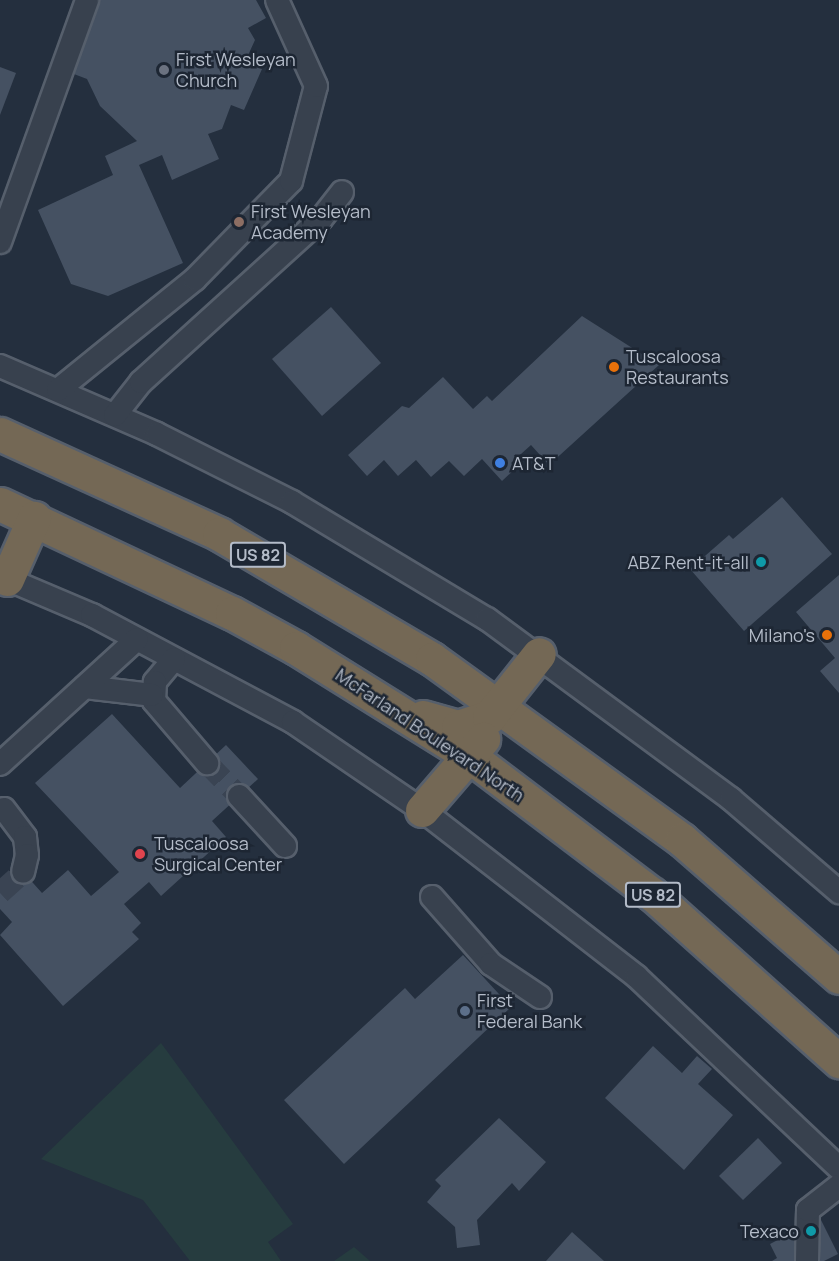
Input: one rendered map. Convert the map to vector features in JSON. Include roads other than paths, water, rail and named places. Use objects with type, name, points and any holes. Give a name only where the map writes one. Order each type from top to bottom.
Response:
[{"type":"highway","name":"US 82","points":[[0,434],[146,498],[261,557],[372,621],[499,705],[682,840],[839,977]]},
{"type":"highway","name":"McFarland Boulevard North","points":[[0,504],[232,613],[379,699],[468,755],[660,901],[839,1061]]},
{"type":"highway","points":[[3,578],[34,518]]},
{"type":"highway","points":[[379,699],[434,723],[458,727],[489,717],[539,654]]},
{"type":"highway","points":[[422,810],[487,736],[508,732],[577,761]]},
{"type":"street","points":[[0,242],[87,0]]},
{"type":"street","points":[[58,390],[195,279],[291,181],[316,86],[277,0]]},
{"type":"street","points":[[115,415],[141,381],[321,219],[342,192]]},
{"type":"street","points":[[0,366],[115,415],[342,530],[539,654],[731,799],[839,892]]},
{"type":"street","points":[[3,578],[92,615],[292,722],[422,810],[636,977],[839,1168]]},
{"type":"street","points":[[0,764],[136,639]]},
{"type":"street","points":[[174,659],[158,676],[153,695],[157,707],[207,763]]},
{"type":"street","points":[[85,687],[153,695]]},
{"type":"street","points":[[239,796],[285,846]]},
{"type":"street","points":[[4,808],[25,837],[27,855],[23,872]]},
{"type":"street","points":[[432,897],[491,964],[540,998]]},
{"type":"street","points":[[807,1261],[808,1210],[839,1186]]},
{"type":"tunnel","points":[[207,763],[239,796]]},
{"type":"tunnel","points":[[0,893],[23,872]]},
{"type":"place","name":"First Wesleyan Church","points":[[164,70]]},
{"type":"place","name":"First Wesleyan Academy","points":[[239,222]]},
{"type":"place","name":"Tuscaloosa Restaurants","points":[[614,367]]},
{"type":"place","name":"AT&T","points":[[500,463]]},
{"type":"place","name":"ABZ Rent-it-all","points":[[761,562]]},
{"type":"place","name":"Milano's","points":[[827,635]]},
{"type":"place","name":"Tuscaloosa Surgical Center","points":[[140,854]]},
{"type":"place","name":"First Federal Bank","points":[[465,1011]]},
{"type":"place","name":"Texaco","points":[[811,1231]]}]
